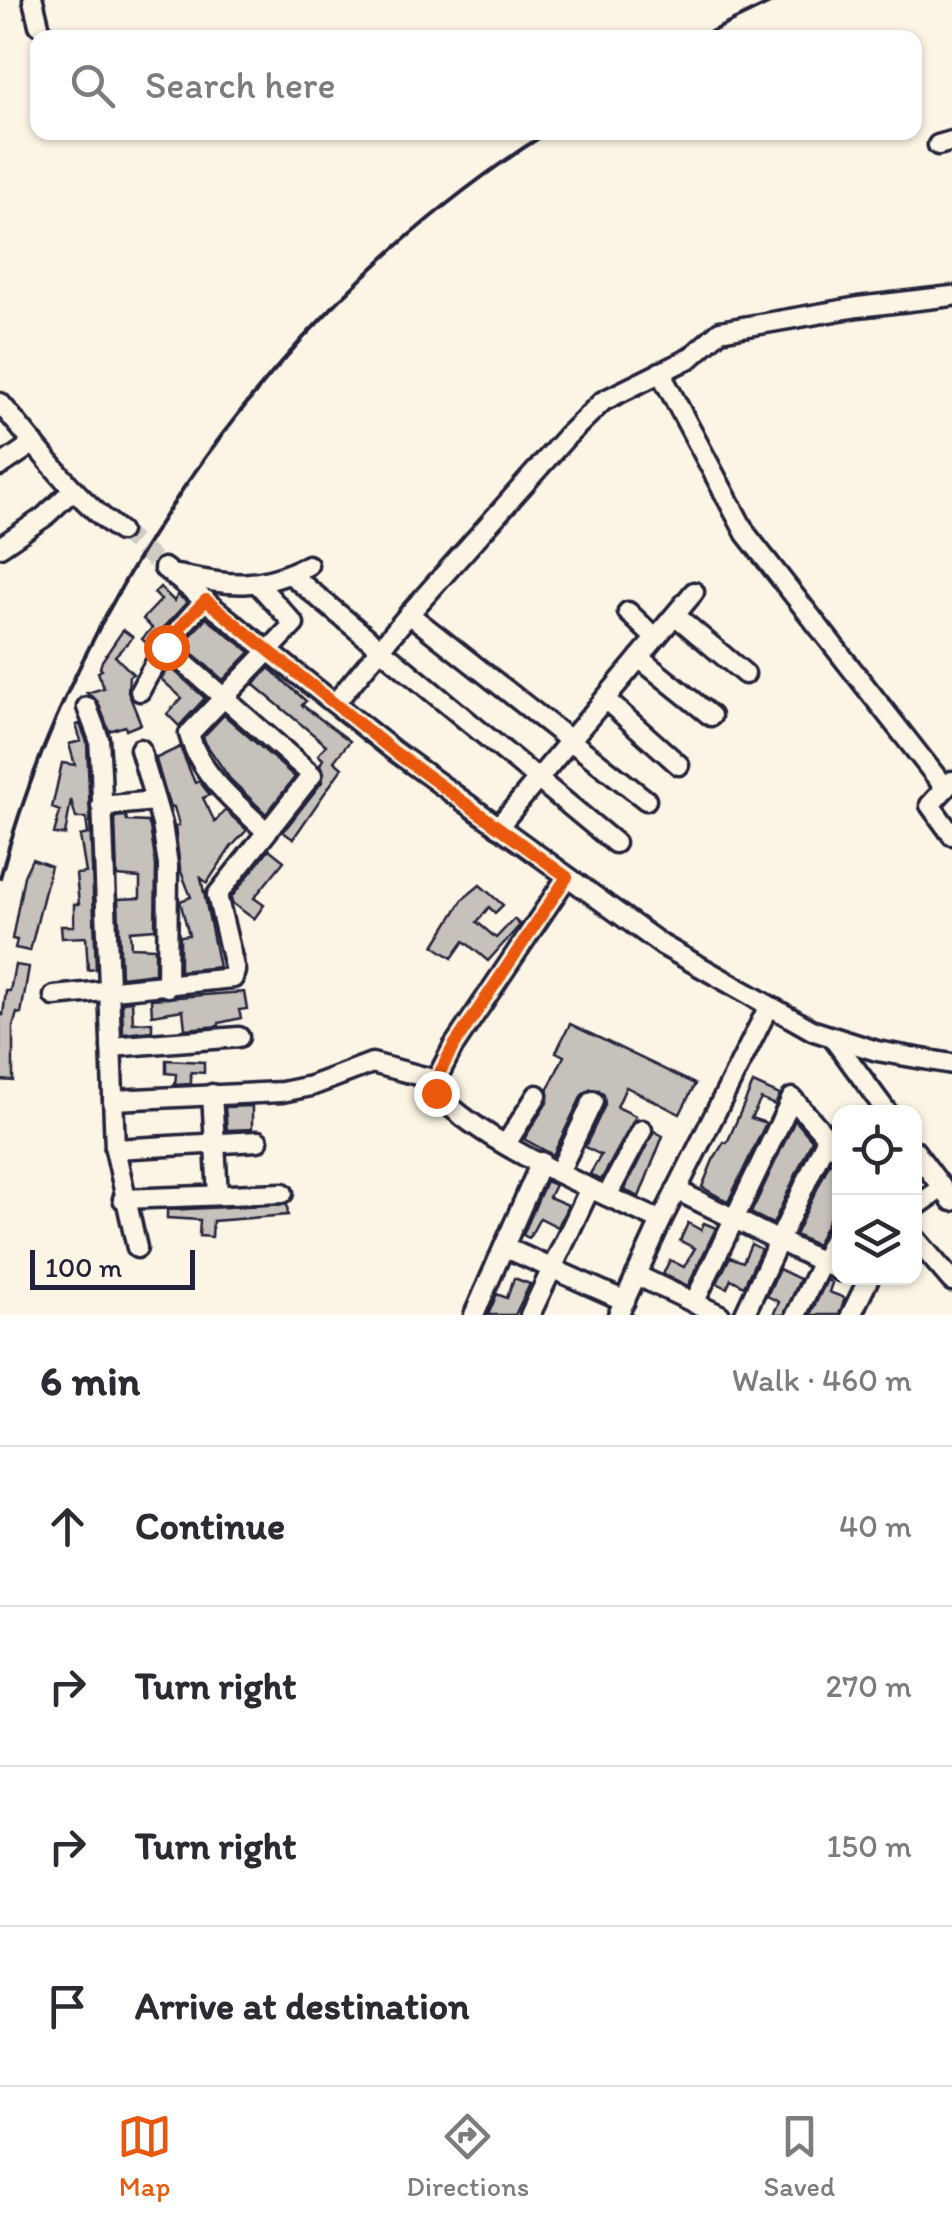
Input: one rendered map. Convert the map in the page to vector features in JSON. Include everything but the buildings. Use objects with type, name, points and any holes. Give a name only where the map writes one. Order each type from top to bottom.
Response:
[{"type":"street","points":[[33,0],[39,26]]},
{"type":"street","points":[[336,702],[409,614],[603,400],[690,358],[720,331],[858,307],[952,296]]},
{"type":"street","points":[[660,372],[746,534],[949,784],[930,805],[952,835]]},
{"type":"street","points":[[0,403],[96,514],[120,531]]},
{"type":"street","points":[[0,466],[34,443]]},
{"type":"street","points":[[0,547],[44,518],[74,490]]},
{"type":"street","points":[[308,565],[257,584],[236,586],[168,571],[392,750],[662,945],[814,1030],[877,1051],[952,1064]]},
{"type":"street","points":[[290,574],[615,843]]},
{"type":"street","points":[[257,584],[294,624],[188,734],[193,751],[222,791],[266,830]]},
{"type":"street","points":[[498,827],[694,592]]},
{"type":"street","points":[[140,691],[166,647],[206,600]]},
{"type":"street","points":[[628,612],[655,638]]},
{"type":"street","points":[[409,614],[646,800]]},
{"type":"street","points":[[675,615],[745,674]]},
{"type":"street","points":[[54,996],[233,978],[235,971],[218,894],[312,775],[166,647]]},
{"type":"street","points":[[639,658],[711,716]]},
{"type":"street","points":[[605,699],[679,764]]},
{"type":"street","points":[[87,707],[99,739],[115,1149],[137,1248]]},
{"type":"street","points":[[140,749],[168,866],[168,987]]},
{"type":"street","points":[[101,806],[155,800]]},
{"type":"street","points":[[567,877],[453,1047],[436,1080],[436,1093],[461,1119],[661,1221]]},
{"type":"street","points":[[504,1248],[552,1268],[621,1308],[769,1006]]},
{"type":"street","points":[[832,1036],[882,1105]]},
{"type":"street","points":[[111,1047],[240,1037]]},
{"type":"street","points":[[113,1100],[298,1089],[372,1063],[436,1080]]},
{"type":"street","points":[[212,1094],[218,1195]]},
{"type":"street","points":[[506,1144],[536,1095]]},
{"type":"street","points":[[694,1303],[792,1098],[832,1143]]},
{"type":"street","points":[[559,1172],[593,1101]]},
{"type":"street","points":[[530,1315],[552,1268],[642,1130]]},
{"type":"street","points":[[115,1149],[258,1141]]},
{"type":"street","points":[[744,1315],[778,1242],[832,1148]]},
{"type":"street","points":[[922,1161],[947,1194],[922,1205]]},
{"type":"street","points":[[474,1315],[541,1162]]},
{"type":"street","points":[[676,1190],[832,1268]]},
{"type":"street","points":[[124,1199],[282,1193]]},
{"type":"street","points":[[796,1315],[832,1241]]},
{"type":"street","points":[[922,1246],[950,1276]]},
{"type":"street","points":[[636,1275],[720,1315]]},
{"type":"street","points":[[852,1315],[861,1285]]},
{"type":"tunnel","points":[[120,531],[164,568]]},
{"type":"railway","points":[[714,30],[776,0]]},
{"type":"railway","points":[[0,878],[36,767],[83,659],[140,555],[207,455],[282,362],[364,276],[453,199],[537,140]]},
{"type":"route","points":[[166,647],[206,600],[392,750],[567,877],[453,1047],[436,1080],[436,1093]]}]
